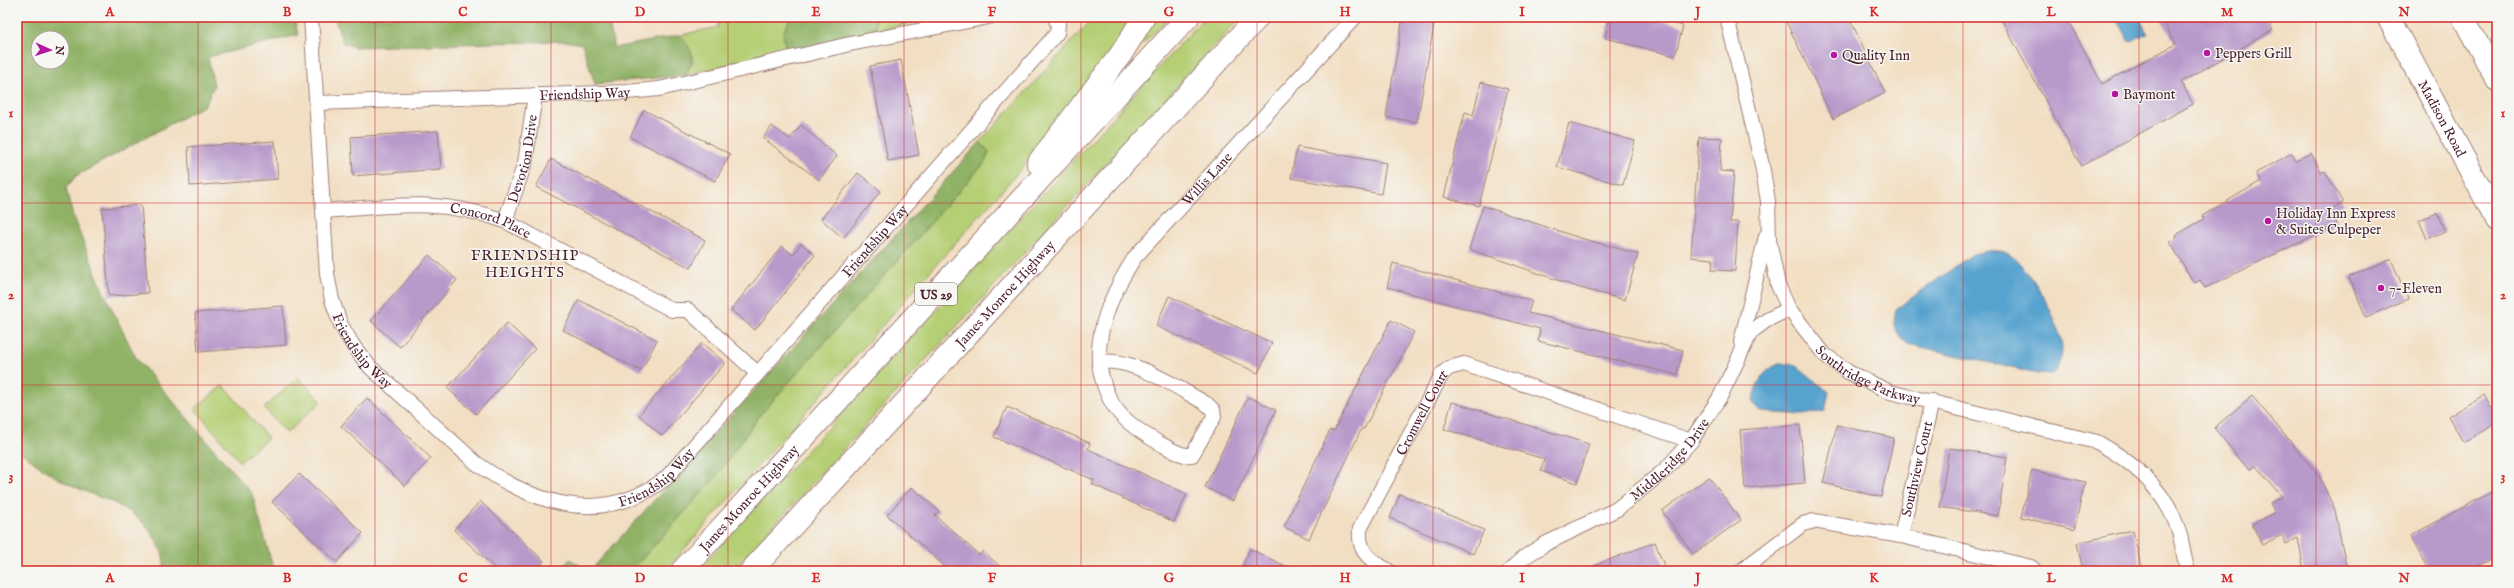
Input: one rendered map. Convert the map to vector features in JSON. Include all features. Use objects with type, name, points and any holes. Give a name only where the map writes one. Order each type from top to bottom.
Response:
[{"type":"main road","points":[[950,279],[1121,54],[1144,17]]},
{"type":"main road","name":"James Monroe Highway","points":[[682,571],[1188,17]]},
{"type":"main road","name":"James Monroe Highway","points":[[751,571],[1258,17]]},
{"type":"main road","name":"Madison Road","points":[[2388,17],[2497,220]]},
{"type":"main road","points":[[2463,17],[2497,80]]},
{"type":"street","name":"Friendship Way","points":[[311,17],[327,274],[332,300],[341,324],[354,347],[370,367],[476,463],[495,476],[523,490],[559,502],[582,506],[605,506],[630,501],[649,491],[666,478],[1057,33],[1058,25],[1055,17]]},
{"type":"street","name":"Friendship Way","points":[[317,103],[659,89],[850,44],[989,17]]},
{"type":"street","name":"Willis Lane","points":[[1099,362],[1120,362],[1135,365],[1208,404],[1213,410],[1214,417],[1192,455],[1187,456],[1169,448],[1133,428],[1124,420],[1106,394],[1099,362],[1102,330],[1109,304],[1135,257],[1355,17]]},
{"type":"street","name":"Southridge Parkway","points":[[1727,17],[1762,165],[1769,222],[1772,264],[1778,285],[1789,309],[1825,355],[1848,372],[1890,392],[2097,442],[2119,453],[2138,468],[2160,492],[2179,529],[2188,571]]},
{"type":"street","name":"Devotion Drive","points":[[505,221],[525,163],[535,95]]},
{"type":"street","name":"Concord Place","points":[[324,211],[422,204],[451,206],[479,211],[505,221],[672,310],[688,310],[757,373]]},
{"type":"street","points":[[1735,366],[1769,222]]},
{"type":"street","name":"Middleridge Drive","points":[[1509,571],[1523,558],[1545,544],[1617,510],[1665,470],[1691,441],[1720,397],[1751,332],[1767,320],[1789,309]]},
{"type":"street","name":"Cromwell Court","points":[[1388,571],[1369,560],[1362,551],[1359,540],[1360,529],[1442,374],[1449,368],[1464,364],[1691,441]]},
{"type":"street","name":"Southview Court","points":[[1901,536],[1932,401]]},
{"type":"street","name":"Southview Court","points":[[1741,571],[1803,524],[1814,521],[1901,536],[2031,567],[2036,571]]},
{"type":"green space","points":[[17,17],[294,17],[298,35],[208,57],[214,86],[205,105],[76,176],[66,188],[73,217],[104,293],[136,358],[252,494],[274,571],[163,571],[164,560],[157,542],[139,519],[117,504],[78,488],[40,467],[17,449]]},
{"type":"green space","points":[[334,17],[608,17],[614,48],[680,35],[688,46],[692,54],[692,58],[685,75],[595,84],[582,44],[565,41],[355,47],[343,43]]},
{"type":"green space","points":[[717,17],[791,17],[783,33],[786,52],[685,75],[693,62],[680,35],[718,27]]},
{"type":"green space","points":[[791,17],[876,17],[875,31],[786,52],[783,33]]},
{"type":"green space","points":[[876,17],[902,17],[902,25],[875,31]]},
{"type":"green space","points":[[902,17],[937,17],[902,25]]},
{"type":"green space","points":[[1094,17],[1138,17],[1037,151],[665,571],[631,571],[716,477],[760,415],[985,162],[989,152],[980,142]]},
{"type":"green space","points":[[1153,17],[1170,17],[1142,44],[1137,43]]},
{"type":"green space","points":[[1205,17],[1241,17],[732,571],[697,571]]},
{"type":"green space","points":[[980,142],[989,152],[985,162],[760,415],[716,477],[631,571],[590,571]]},
{"type":"green space","points":[[298,377],[321,401],[287,433],[264,408]]},
{"type":"green space","points":[[223,385],[268,438],[240,462],[195,409]]},
{"type":"green space","points":[[570,559],[589,571],[558,571]]},
{"type":"water","points":[[2115,17],[2139,17],[2147,33],[2129,42]]},
{"type":"water","points":[[1988,251],[2002,251],[2013,257],[2033,280],[2050,309],[2056,324],[2062,349],[2059,363],[2052,375],[2038,374],[1908,344],[1897,333],[1894,320],[1896,309],[1973,254]]},
{"type":"water","points":[[1781,363],[1796,365],[1829,392],[1825,411],[1803,415],[1762,412],[1753,403],[1755,390],[1761,378],[1770,369]]},
{"type":"building","points":[[1403,17],[1435,19],[1417,122],[1386,117]]},
{"type":"building","points":[[1610,17],[1650,17],[1683,26],[1675,56],[1605,38]]},
{"type":"building","name":"Quality Inn","points":[[1784,17],[1849,17],[1885,93],[1833,119]]},
{"type":"building","name":"Baymont","points":[[2000,17],[2066,17],[2102,84],[2176,44],[2160,17],[2265,17],[2273,30],[2181,82],[2193,104],[2081,166]]},
{"type":"building","points":[[901,60],[919,155],[888,161],[870,66]]},
{"type":"building","points":[[1481,82],[1508,89],[1479,206],[1444,197],[1465,112],[1473,115]]},
{"type":"building","points":[[644,110],[730,154],[715,181],[630,137]]},
{"type":"building","points":[[1569,123],[1635,141],[1623,185],[1557,167]]},
{"type":"building","points":[[801,125],[837,156],[819,180],[763,138],[772,126],[790,139]]},
{"type":"building","points":[[438,131],[441,169],[353,176],[351,137]]},
{"type":"building","points":[[1699,137],[1722,138],[1720,171],[1734,172],[1730,222],[1738,222],[1735,271],[1712,270],[1713,259],[1691,257]]},
{"type":"building","points":[[275,141],[278,179],[190,186],[188,147]]},
{"type":"building","points":[[1297,147],[1386,163],[1381,194],[1291,178]]},
{"type":"building","name":"Holiday Inn Express & Suites Culpeper","points":[[2292,153],[2296,160],[2311,153],[2321,172],[2325,171],[2343,203],[2331,210],[2337,224],[2205,288],[2200,280],[2194,283],[2170,242],[2177,238],[2176,235],[2204,219],[2202,216],[2261,181],[2256,173]]},
{"type":"building","points":[[551,159],[705,240],[691,268],[536,187]]},
{"type":"building","points":[[858,173],[881,191],[843,238],[821,219]]},
{"type":"building","points":[[141,205],[148,293],[109,296],[102,208]]},
{"type":"building","points":[[1483,206],[1580,238],[1638,254],[1625,300],[1580,288],[1469,249]]},
{"type":"building","points":[[2437,213],[2445,231],[2427,239],[2419,220]]},
{"type":"building","points":[[801,243],[815,255],[755,330],[731,310],[782,246],[793,255]]},
{"type":"building","points":[[429,255],[457,280],[400,347],[371,321]]},
{"type":"building","points":[[2391,259],[2408,299],[2366,317],[2349,277]]},
{"type":"building","points":[[1393,263],[1532,301],[1528,313],[1683,350],[1677,375],[1538,341],[1540,329],[1387,287]]},
{"type":"building","points":[[1169,296],[1272,343],[1258,373],[1156,326]]},
{"type":"building","points":[[579,300],[657,340],[641,371],[563,330]]},
{"type":"building","points":[[283,306],[286,345],[198,352],[195,313]]},
{"type":"building","points":[[1391,320],[1414,332],[1364,429],[1362,428],[1309,539],[1284,527],[1330,430],[1334,431]]},
{"type":"building","points":[[507,323],[535,349],[476,414],[447,388]]},
{"type":"building","points":[[702,343],[725,363],[662,436],[639,415]]},
{"type":"building","points":[[2484,395],[2497,418],[2497,423],[2463,442],[2448,416]]},
{"type":"building","points":[[2252,396],[2319,476],[2335,510],[2347,571],[2304,571],[2298,538],[2286,544],[2282,535],[2262,545],[2252,524],[2275,513],[2270,503],[2282,497],[2255,465],[2249,470],[2214,428]]},
{"type":"building","points":[[1248,397],[1276,410],[1233,501],[1205,487]]},
{"type":"building","points":[[367,398],[431,458],[405,486],[341,426]]},
{"type":"building","points":[[1452,402],[1589,444],[1577,483],[1541,471],[1544,459],[1444,429]]},
{"type":"building","points":[[1007,407],[1090,443],[1088,449],[1187,494],[1174,522],[1092,484],[1094,480],[994,437]]},
{"type":"building","points":[[1800,425],[1805,483],[1745,488],[1740,430]]},
{"type":"building","points":[[1837,425],[1894,438],[1881,497],[1823,483]]},
{"type":"building","points":[[1949,448],[2007,457],[1998,516],[1940,507]]},
{"type":"building","points":[[2032,470],[2085,482],[2074,530],[2021,517]]},
{"type":"building","points":[[299,474],[363,533],[337,562],[272,502]]},
{"type":"building","points":[[1709,477],[1741,520],[1693,554],[1662,511]]},
{"type":"building","points":[[912,487],[939,511],[935,515],[979,555],[983,551],[1005,571],[950,571],[887,515]]},
{"type":"building","points":[[2497,489],[2497,556],[2469,571],[2429,571],[2410,536]]},
{"type":"building","points":[[1400,494],[1484,530],[1473,554],[1390,518]]},
{"type":"building","points":[[480,501],[544,561],[535,571],[498,571],[454,530]]},
{"type":"building","points":[[2133,530],[2142,571],[2083,571],[2077,543]]},
{"type":"building","points":[[1655,542],[1666,571],[1583,571],[1583,570]]},
{"type":"building","points":[[1250,549],[1296,571],[1240,571]]},
{"type":"place","name":"Peppers Grill","points":[[2207,53]]},
{"type":"place","name":"Quality Inn","points":[[1834,55]]},
{"type":"place","name":"Baymont","points":[[2115,94]]},
{"type":"place","name":"Holiday Inn Express & Suites Culpeper","points":[[2268,221]]},
{"type":"place","name":"7-Eleven","points":[[2381,288]]},
{"type":"district","name":"FRIENDSHIP HEIGHTS","points":[[525,264]]}]
